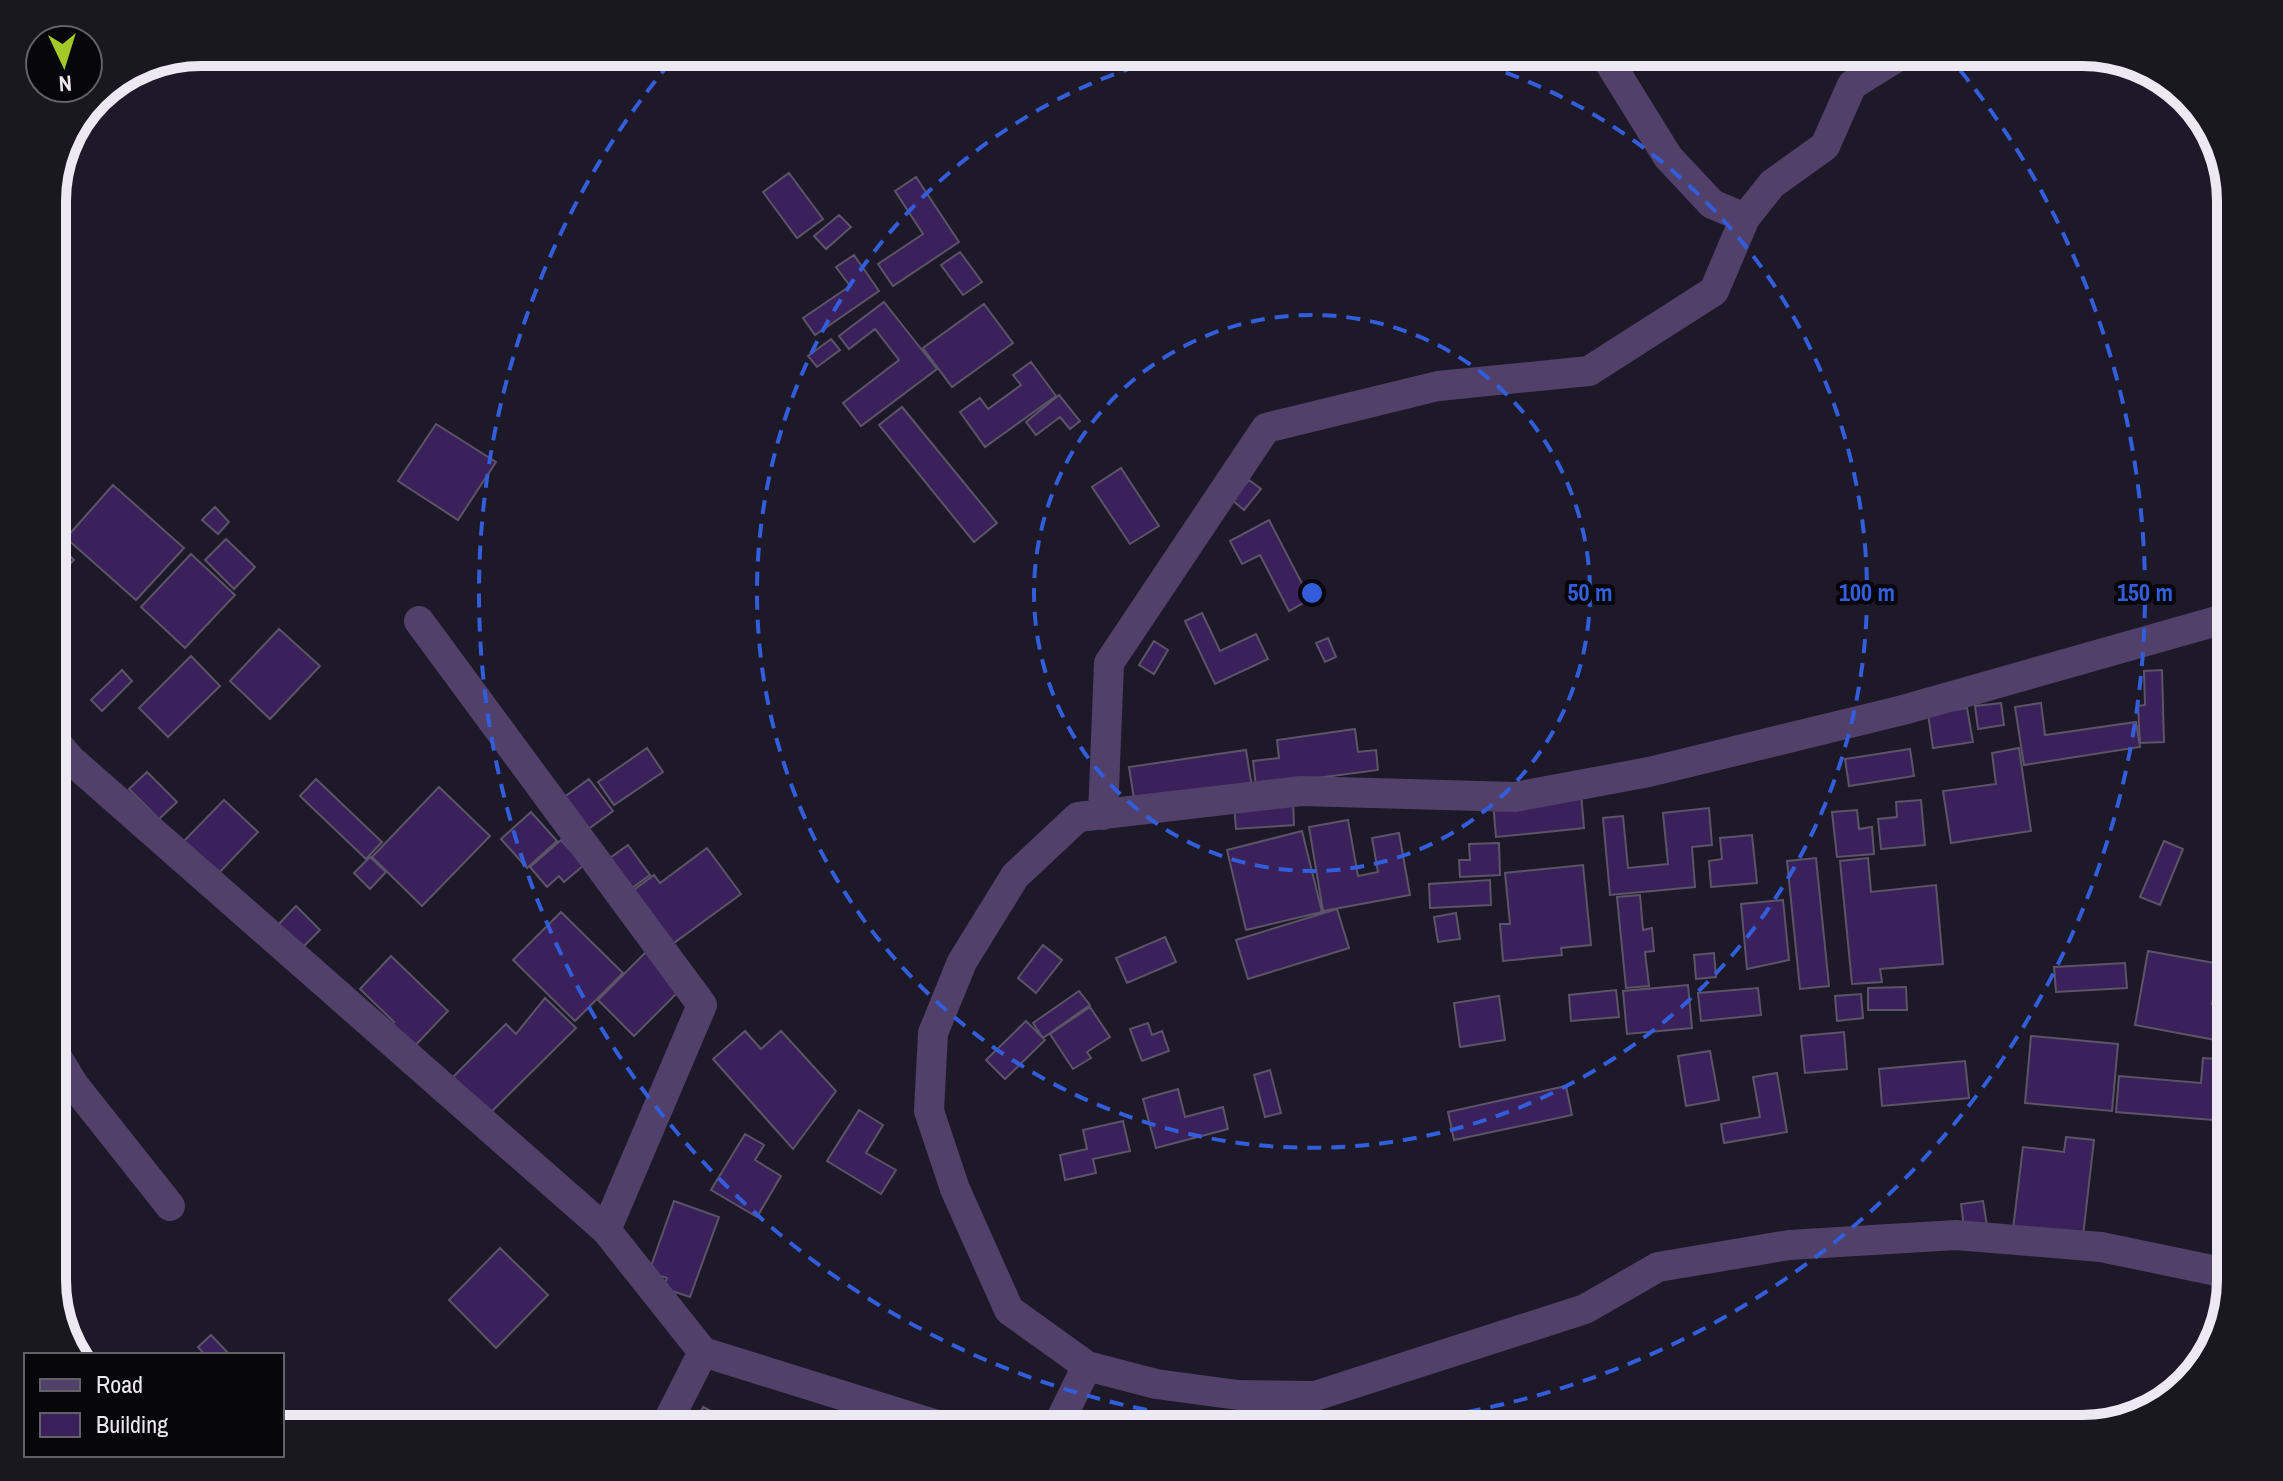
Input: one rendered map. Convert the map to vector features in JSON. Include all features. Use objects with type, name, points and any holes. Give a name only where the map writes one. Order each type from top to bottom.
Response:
[{"type":"street","points":[[1612,66],[1668,157],[1712,204],[1745,218]]},
{"type":"street","points":[[1103,815],[1109,663],[1266,428],[1438,386],[1589,371],[1714,291],[1745,218],[1772,184],[1825,146],[1852,85],[1883,66]]},
{"type":"street","points":[[419,621],[702,1005],[606,1230]]},
{"type":"street","points":[[2217,621],[1903,710],[1649,772],[1515,797],[1301,791],[1078,817],[1015,876],[962,962],[933,1033],[929,1111],[955,1189],[1009,1310],[1087,1366],[1156,1384],[1238,1395],[1315,1396],[1585,1309],[1658,1267],[1789,1245],[1956,1235],[2101,1247],[2217,1271]]},
{"type":"street","points":[[66,754],[606,1230],[703,1352],[905,1415]]},
{"type":"street","points":[[66,1072],[170,1206]]},
{"type":"street","points":[[671,1415],[703,1352]]},
{"type":"street","points":[[1063,1415],[1087,1366]]},
{"type":"building","points":[[789,173],[823,219],[797,238],[763,192]]},
{"type":"building","points":[[916,177],[959,242],[893,286],[878,264],[923,234],[895,191]]},
{"type":"building","points":[[839,215],[851,227],[826,249],[814,236]]},
{"type":"building","points":[[960,252],[982,282],[963,295],[941,265]]},
{"type":"building","points":[[854,255],[879,291],[815,335],[803,318],[850,286],[836,267]]},
{"type":"building","points":[[884,302],[937,369],[861,426],[843,403],[899,360],[875,329],[849,349],[839,336]]},
{"type":"building","points":[[984,304],[1013,343],[952,387],[923,348]]},
{"type":"building","points":[[831,339],[840,350],[817,367],[808,356]]},
{"type":"building","points":[[1031,362],[1056,396],[985,447],[960,412],[980,398],[988,409],[1021,385],[1013,375]]},
{"type":"building","points":[[1059,395],[1080,421],[1070,429],[1060,417],[1036,435],[1026,422]]},
{"type":"building","points":[[902,407],[997,523],[974,542],[879,425]]},
{"type":"building","points":[[436,424],[496,462],[458,520],[398,481]]},
{"type":"building","points":[[1121,468],[1159,526],[1130,544],[1092,487]]},
{"type":"building","points":[[1249,480],[1261,489],[1244,510],[1232,500]]},
{"type":"building","points":[[113,485],[184,548],[136,600],[66,538]]},
{"type":"building","points":[[215,507],[229,522],[218,534],[202,520]]},
{"type":"building","points":[[1269,520],[1310,599],[1289,611],[1260,555],[1242,564],[1230,541]]},
{"type":"building","points":[[226,539],[255,567],[234,589],[205,560]]},
{"type":"building","points":[[66,552],[74,560],[66,568]]},
{"type":"building","points":[[191,554],[235,595],[185,648],[141,607]]},
{"type":"building","points":[[1202,613],[1220,651],[1256,634],[1268,659],[1215,684],[1185,621]]},
{"type":"building","points":[[279,629],[320,666],[270,719],[230,681]]},
{"type":"building","points":[[1328,638],[1336,657],[1325,662],[1316,643]]},
{"type":"building","points":[[1154,641],[1168,650],[1154,674],[1139,665]]},
{"type":"building","points":[[191,656],[220,686],[168,737],[139,708]]},
{"type":"building","points":[[122,670],[132,681],[102,711],[91,700]]},
{"type":"building","points":[[2162,670],[2164,742],[2140,743],[2138,706],[2145,705],[2144,671]]},
{"type":"building","points":[[2001,703],[2004,725],[1978,729],[1975,706]]},
{"type":"building","points":[[2041,703],[2045,735],[2136,722],[2140,747],[2024,765],[2015,707]]},
{"type":"building","points":[[1967,708],[1973,742],[1933,748],[1928,714]]},
{"type":"building","points":[[1355,729],[1358,752],[1376,750],[1378,770],[1256,786],[1253,761],[1279,758],[1277,740]]},
{"type":"building","points":[[647,748],[663,772],[614,805],[598,782]]},
{"type":"building","points":[[2019,748],[2031,831],[1951,843],[1943,791],[1996,784],[1992,753]]},
{"type":"building","points":[[1910,749],[1914,776],[1849,786],[1845,759]]},
{"type":"building","points":[[1246,750],[1252,787],[1135,805],[1129,767]]},
{"type":"building","points":[[147,772],[177,802],[159,819],[129,789]]},
{"type":"building","points":[[316,779],[382,842],[366,859],[300,796]]},
{"type":"building","points":[[589,779],[613,811],[587,830],[563,798]]},
{"type":"building","points":[[439,787],[490,836],[422,906],[372,857]]},
{"type":"building","points":[[1581,793],[1584,828],[1496,837],[1493,802]]},
{"type":"building","points":[[224,800],[258,832],[216,876],[182,843]]},
{"type":"building","points":[[1293,800],[1294,825],[1236,829],[1234,805]]},
{"type":"building","points":[[1921,800],[1925,845],[1881,849],[1878,819],[1897,817],[1896,802]]},
{"type":"building","points":[[1709,808],[1712,845],[1692,847],[1695,887],[1610,895],[1603,818],[1623,816],[1628,868],[1668,864],[1663,813]]},
{"type":"building","points":[[1857,810],[1859,829],[1872,827],[1874,854],[1837,857],[1832,812]]},
{"type":"building","points":[[531,812],[557,841],[527,868],[501,839]]},
{"type":"building","points":[[1348,820],[1358,876],[1378,872],[1372,838],[1399,833],[1410,895],[1323,911],[1309,827]]},
{"type":"building","points":[[1302,831],[1322,912],[1246,930],[1227,850]]},
{"type":"building","points":[[1752,835],[1757,883],[1711,887],[1709,861],[1722,859],[1720,838]]},
{"type":"building","points":[[561,840],[584,865],[564,882],[559,876],[547,887],[530,867]]},
{"type":"building","points":[[2164,841],[2183,849],[2160,905],[2140,897]]},
{"type":"building","points":[[1499,843],[1500,875],[1460,877],[1459,860],[1470,860],[1469,844]]},
{"type":"building","points":[[628,845],[650,875],[632,888],[610,858]]},
{"type":"building","points":[[707,848],[741,894],[667,948],[627,895],[654,875],[660,883]]},
{"type":"building","points":[[370,857],[386,872],[370,889],[354,873]]},
{"type":"building","points":[[1816,858],[1829,986],[1800,989],[1787,861]]},
{"type":"building","points":[[1868,858],[1871,892],[1936,885],[1943,964],[1880,969],[1882,982],[1852,984],[1840,861]]},
{"type":"building","points":[[1583,865],[1591,945],[1561,948],[1562,955],[1503,961],[1500,924],[1510,924],[1505,873]]},
{"type":"building","points":[[1490,880],[1491,905],[1430,908],[1429,884]]},
{"type":"building","points":[[1640,895],[1643,930],[1652,928],[1654,951],[1645,952],[1649,986],[1626,988],[1617,897]]},
{"type":"building","points":[[1783,900],[1789,960],[1747,969],[1741,904]]},
{"type":"building","points":[[296,906],[320,930],[300,950],[276,927]]},
{"type":"building","points":[[1337,909],[1349,948],[1248,979],[1236,940]]},
{"type":"building","points":[[561,912],[623,973],[575,1021],[513,960]]},
{"type":"building","points":[[1456,913],[1460,939],[1438,942],[1434,917]]},
{"type":"building","points":[[1165,937],[1176,962],[1127,983],[1116,958]]},
{"type":"building","points":[[1043,945],[1062,960],[1036,993],[1018,978]]},
{"type":"building","points":[[647,951],[683,987],[634,1036],[598,1000]]},
{"type":"building","points":[[2148,951],[2217,963],[2212,1004],[2217,1005],[2217,1040],[2135,1025]]},
{"type":"building","points":[[1714,953],[1716,977],[1696,979],[1694,955]]},
{"type":"building","points":[[391,956],[448,1011],[407,1054],[384,1032],[394,1022],[360,989]]},
{"type":"building","points":[[2125,963],[2127,988],[2056,992],[2054,967]]},
{"type":"building","points":[[1688,985],[1692,1028],[1627,1034],[1623,991]]},
{"type":"building","points":[[1906,987],[1907,1010],[1868,1010],[1868,988]]},
{"type":"building","points":[[1758,988],[1761,1015],[1701,1021],[1698,993]]},
{"type":"building","points":[[1616,990],[1619,1017],[1571,1021],[1569,995]]},
{"type":"building","points":[[1079,991],[1090,1005],[1043,1038],[1033,1023]]},
{"type":"building","points":[[1861,994],[1863,1018],[1837,1021],[1835,996]]},
{"type":"building","points":[[1499,996],[1505,1040],[1460,1047],[1454,1003]]},
{"type":"building","points":[[545,998],[576,1028],[484,1119],[447,1083],[506,1024],[516,1034]]},
{"type":"building","points":[[1090,1007],[1110,1037],[1087,1052],[1091,1058],[1073,1069],[1050,1034]]},
{"type":"building","points":[[1026,1021],[1045,1040],[1005,1079],[986,1060]]},
{"type":"building","points":[[1148,1023],[1152,1035],[1162,1031],[1169,1051],[1142,1061],[1130,1029]]},
{"type":"building","points":[[745,1031],[761,1049],[781,1031],[836,1091],[793,1149],[713,1059]]},
{"type":"building","points":[[1844,1032],[1847,1069],[1805,1073],[1801,1036]]},
{"type":"building","points":[[2031,1036],[2118,1044],[2112,1111],[2025,1103]]},
{"type":"building","points":[[1710,1051],[1719,1100],[1686,1106],[1678,1056]]},
{"type":"building","points":[[2203,1058],[2217,1059],[2217,1120],[2116,1112],[2119,1076],[2201,1083]]},
{"type":"building","points":[[1965,1061],[1969,1098],[1882,1106],[1879,1069]]},
{"type":"building","points":[[1270,1070],[1281,1113],[1265,1117],[1254,1075]]},
{"type":"building","points":[[1777,1073],[1787,1132],[1724,1143],[1721,1124],[1760,1117],[1753,1077]]},
{"type":"building","points":[[1566,1086],[1572,1115],[1454,1140],[1448,1112]]},
{"type":"building","points":[[1178,1089],[1185,1117],[1223,1107],[1228,1129],[1156,1148],[1143,1099]]},
{"type":"building","points":[[859,1110],[883,1125],[866,1153],[896,1170],[881,1194],[827,1161]]},
{"type":"building","points":[[1123,1121],[1130,1151],[1093,1159],[1096,1173],[1065,1180],[1060,1155],[1087,1149],[1083,1130]]},
{"type":"building","points":[[745,1134],[764,1145],[755,1160],[781,1176],[757,1217],[711,1190]]},
{"type":"building","points":[[2066,1137],[2094,1140],[2083,1236],[2013,1229],[2023,1147],[2064,1152]]},
{"type":"building","points":[[674,1201],[719,1217],[690,1297],[663,1288],[667,1278],[649,1272]]},
{"type":"building","points":[[1983,1201],[1988,1232],[1965,1235],[1961,1204]]},
{"type":"building","points":[[500,1248],[548,1295],[496,1348],[449,1300]]},
{"type":"building","points":[[211,1335],[228,1353],[203,1353],[198,1347]]},
{"type":"building","points":[[703,1407],[719,1415],[699,1415]]}]
